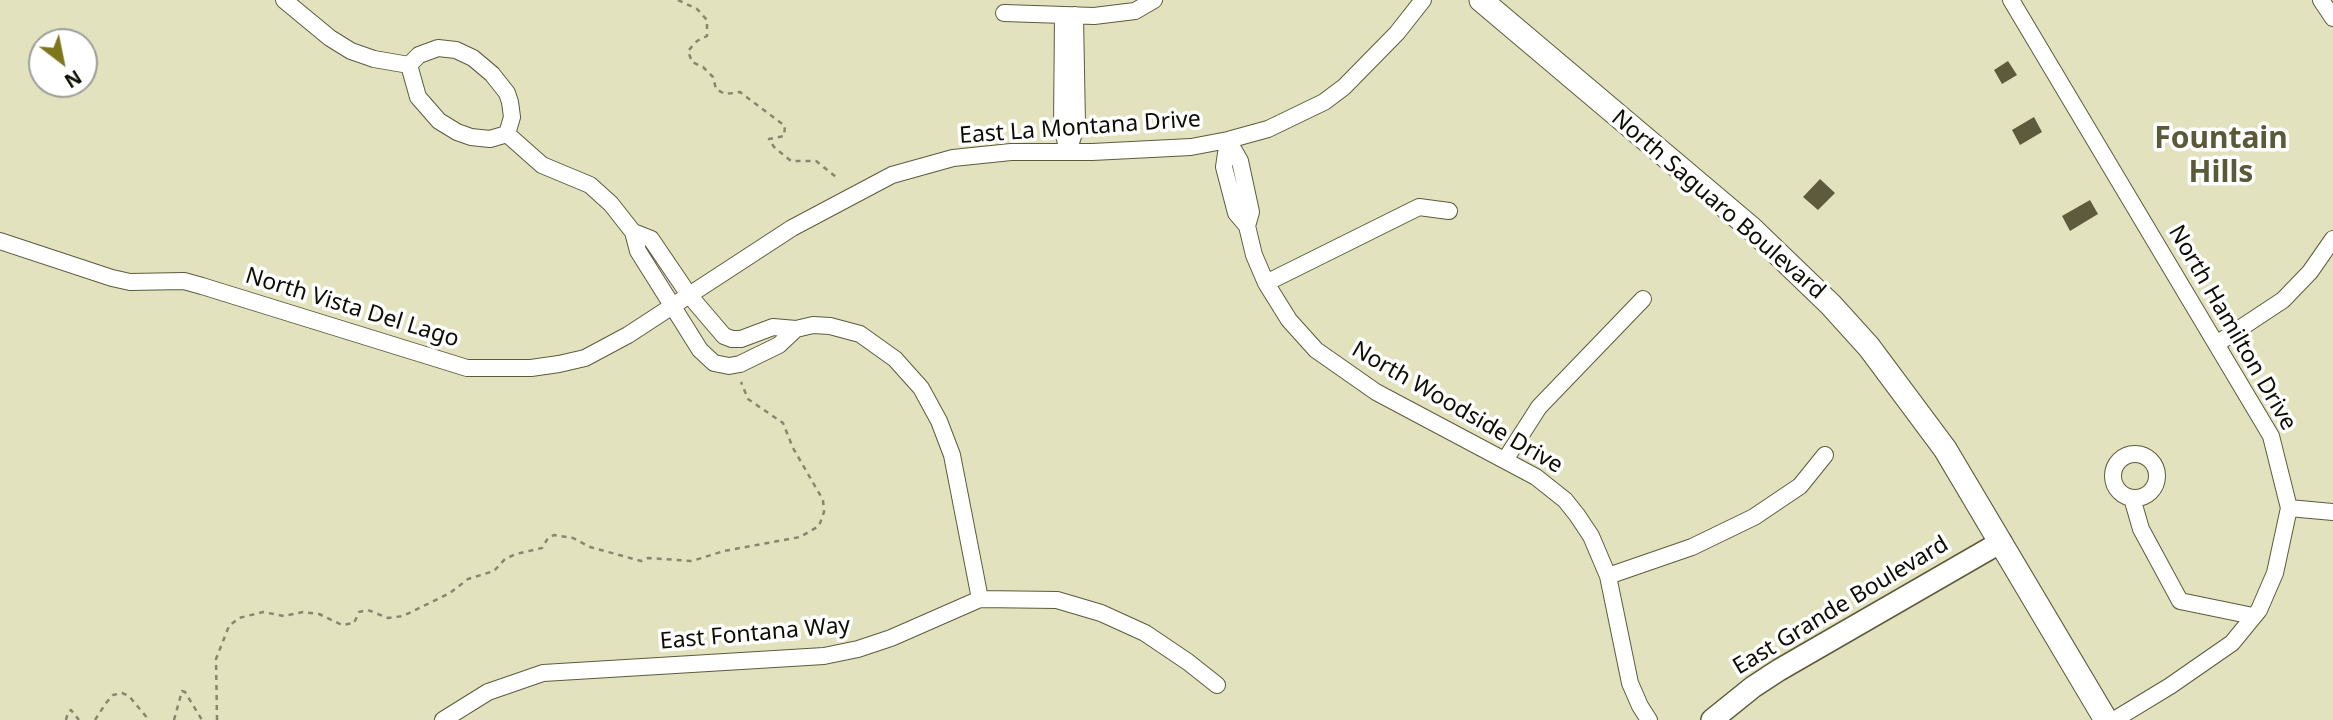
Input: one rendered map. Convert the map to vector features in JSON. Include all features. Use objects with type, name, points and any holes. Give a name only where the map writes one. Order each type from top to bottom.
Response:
[{"type":"main road","name":"North Saguaro Boulevard","points":[[1481,0],[1751,228],[1831,305],[1869,347],[1945,449],[2106,720]]},
{"type":"street","points":[[284,0],[330,38],[351,51],[374,59],[409,65]]},
{"type":"street","points":[[1004,13],[1094,16],[1135,11],[1154,0]]},
{"type":"street","name":"East La Montana Drive","points":[[681,300],[792,228],[892,175],[953,158],[1011,152],[1191,147],[1268,129],[1324,102],[1367,66],[1423,0]]},
{"type":"street","name":"North Hamilton Drive","points":[[2011,0],[2218,343],[2271,436],[2289,508],[2276,573],[2253,617],[2232,643],[2170,686],[2114,720]]},
{"type":"street","points":[[2322,0],[2333,18]]},
{"type":"street","points":[[1068,151],[1077,125],[1069,15]]},
{"type":"street","points":[[409,65],[419,55],[432,49],[456,50],[473,58],[492,74],[506,93],[512,117],[507,134]]},
{"type":"street","points":[[409,65],[418,97],[439,121],[471,137],[490,139],[507,134]]},
{"type":"street","points":[[507,134],[542,165],[590,185],[611,204],[634,232],[651,240],[681,300],[700,350],[714,363],[735,365],[779,345],[796,329]]},
{"type":"street","name":"North Woodside Drive","points":[[1228,140],[1224,167],[1236,213],[1247,226],[1254,255],[1266,283],[1289,320],[1316,350],[1376,392],[1536,477],[1565,500],[1591,536],[1608,576],[1630,683],[1649,720]]},
{"type":"street","points":[[1266,283],[1419,207],[1449,211]]},
{"type":"street","points":[[2218,343],[2283,300],[2309,272],[2333,239]]},
{"type":"street","name":"North Vista Del Lago","points":[[0,241],[130,282],[184,281],[467,368],[531,368],[585,358],[628,335],[681,300]]},
{"type":"street","points":[[1505,460],[1539,407],[1643,299]]},
{"type":"street","points":[[681,300],[724,336],[732,339],[741,339],[773,327],[796,329],[813,325],[830,326],[860,334],[895,359],[921,388],[953,455],[980,599]]},
{"type":"street","points":[[732,339],[735,365]]},
{"type":"street","points":[[1608,576],[1692,547],[1754,516],[1800,486],[1825,455]]},
{"type":"street","points":[[2132,498],[2141,529],[2180,601],[2253,617]]},
{"type":"street","points":[[2289,508],[2333,512]]},
{"type":"street","name":"East Grande Boulevard","points":[[1712,720],[1779,670],[2001,542]]},
{"type":"street","name":"East Fontana Way","points":[[443,720],[488,692],[543,673],[824,656],[891,638],[980,599],[1057,600],[1101,613],[1145,633],[1217,685]]},
{"type":"path","points":[[678,0],[696,9],[707,20],[707,36],[688,51],[692,62],[703,67],[713,77],[716,89],[725,94],[740,92],[785,126],[784,136],[769,139],[774,147],[791,161],[817,161],[836,177]]},
{"type":"path","points":[[217,720],[216,659],[229,626],[239,618],[263,611],[284,616],[303,612],[319,614],[342,625],[354,623],[359,612],[368,610],[388,618],[403,616],[450,593],[468,579],[494,571],[505,559],[542,548],[548,538],[554,535],[573,538],[590,547],[641,561],[648,558],[692,561],[724,551],[800,537],[819,526],[824,512],[823,500],[793,448],[783,423],[748,399],[735,365]]},
{"type":"path","points":[[174,720],[181,691],[185,692],[202,720]]},
{"type":"path","points":[[95,720],[113,695],[122,693],[129,696],[149,720]]},
{"type":"path","points":[[66,720],[71,710],[79,720]]},
{"type":"building","points":[[2008,61],[2017,75],[2002,84],[1994,70]]},
{"type":"building","points":[[2034,117],[2042,132],[2020,145],[2012,130]]},
{"type":"building","points":[[1820,179],[1835,193],[1818,210],[1803,197]]},
{"type":"building","points":[[2090,200],[2098,214],[2070,231],[2062,216]]},
{"type":"district","name":"Fountain Hills","points":[[2221,156]]}]
